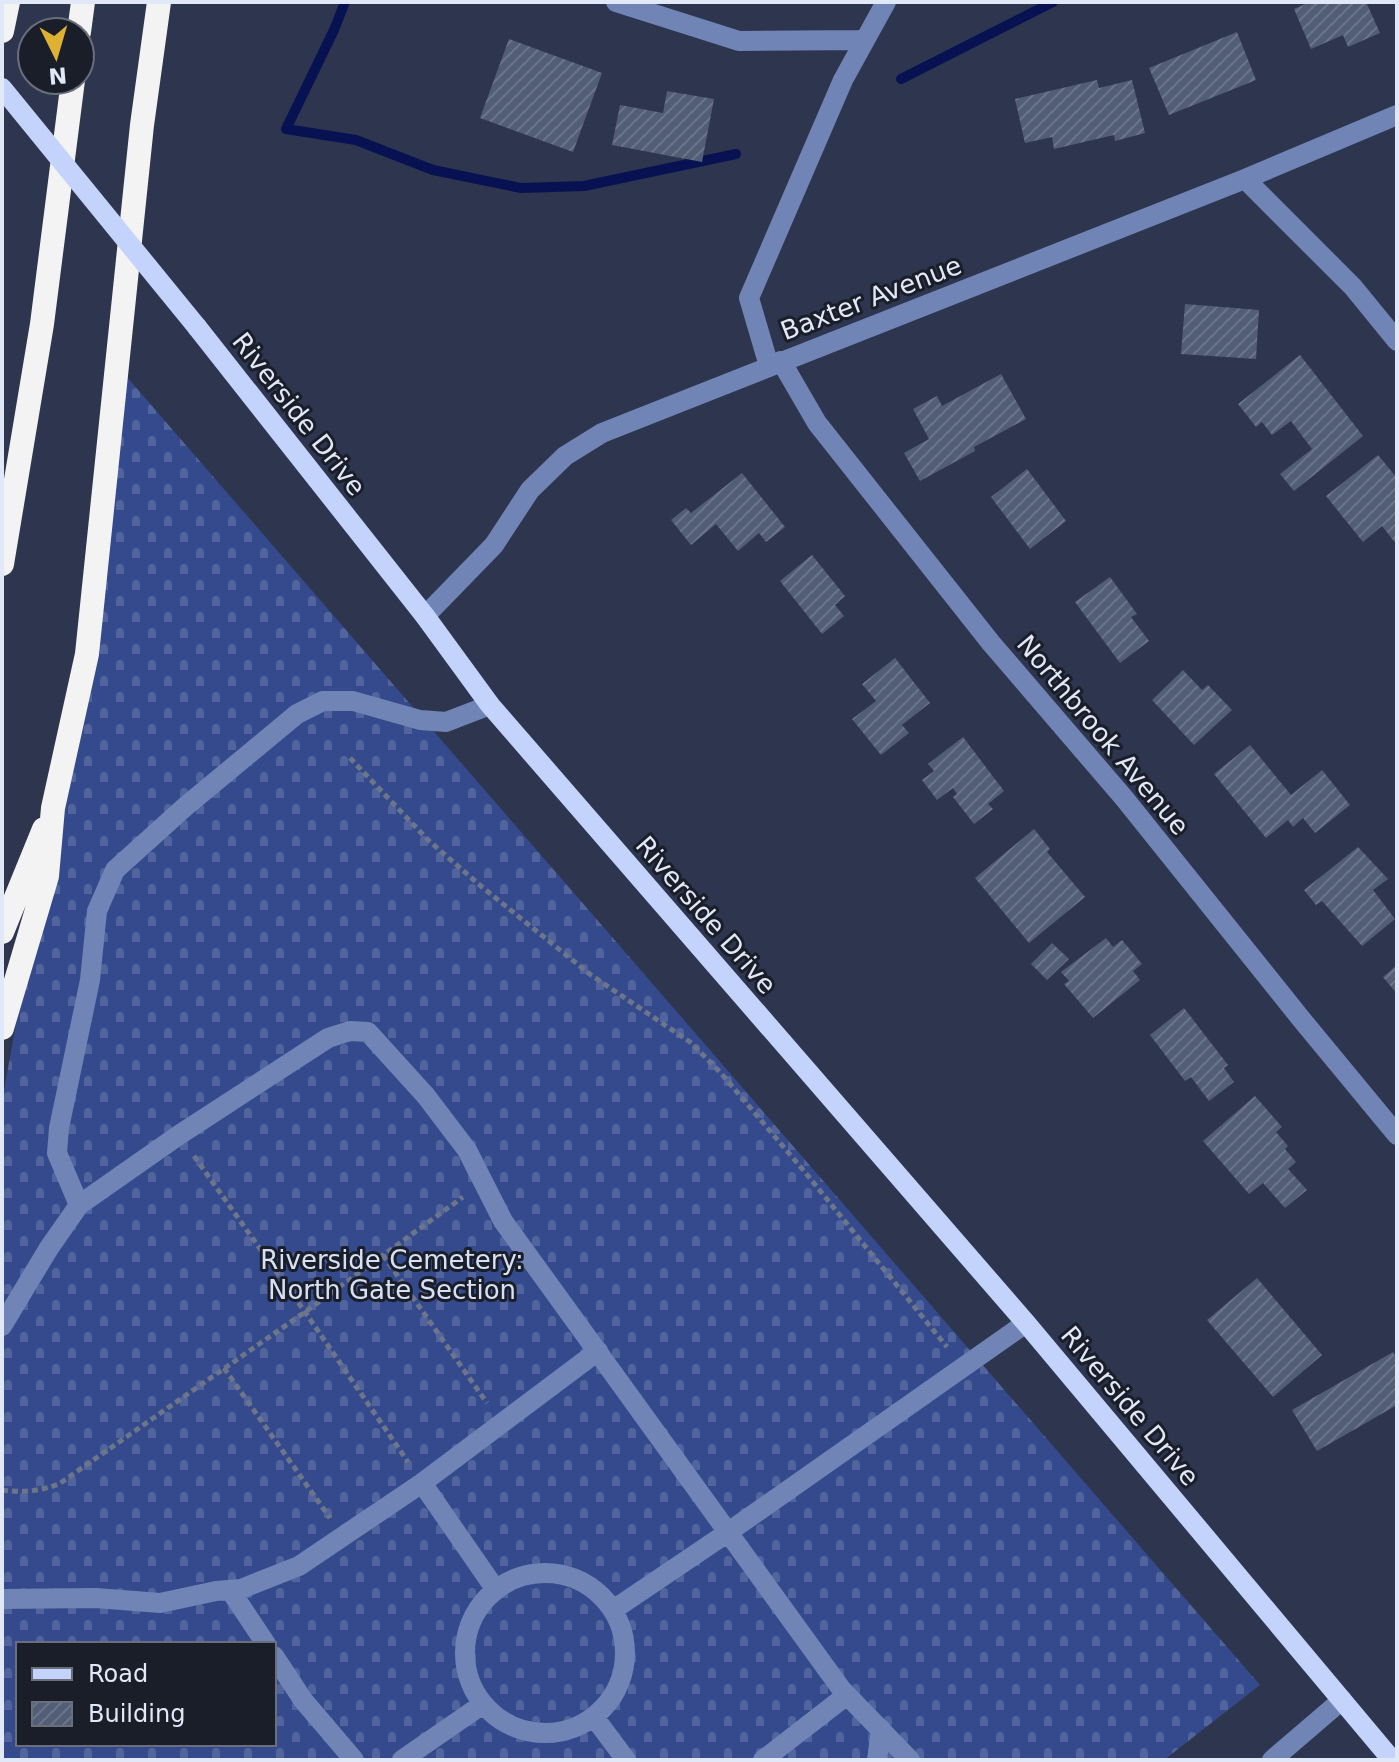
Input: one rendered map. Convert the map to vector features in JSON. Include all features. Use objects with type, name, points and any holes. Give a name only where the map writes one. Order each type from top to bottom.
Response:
[{"type":"highway","points":[[2,31],[8,2]]},
{"type":"highway","points":[[2,1028],[47,876],[53,808],[87,654],[142,125],[159,2]]},
{"type":"highway","points":[[2,564],[42,324],[71,96]]},
{"type":"highway","points":[[2,932],[53,808]]},
{"type":"main road","name":"Riverside Drive","points":[[2,88],[197,327],[425,616],[490,705],[1026,1323],[1392,1760]]},
{"type":"street","points":[[616,2],[739,41],[865,40]]},
{"type":"street","name":"Northbrook Avenue","points":[[886,2],[843,80],[749,298],[775,364],[817,423],[991,643],[1124,798],[1397,1135]]},
{"type":"street","name":"Baxter Avenue","points":[[425,616],[494,545],[530,490],[565,456],[602,433],[1245,179],[1397,115]]},
{"type":"street","points":[[1245,179],[1353,287],[1397,341]]},
{"type":"street","points":[[79,1205],[57,1153],[59,1128],[90,980],[97,911],[115,870],[297,714],[323,701],[353,701],[420,720],[446,722],[490,705]]},
{"type":"street","points":[[2,1326],[79,1205],[179,1135],[328,1038],[350,1031],[368,1032],[426,1096],[467,1150],[503,1221],[847,1695],[910,1760]]},
{"type":"street","points":[[613,1610],[1026,1323]]},
{"type":"street","points":[[2,1599],[96,1598],[160,1603],[241,1589],[299,1566],[422,1483],[598,1351]]},
{"type":"street","points":[[422,1483],[496,1590]]},
{"type":"street","points":[[546,1573],[572,1577],[595,1590],[613,1610],[623,1632],[626,1655],[622,1679],[610,1700],[594,1717],[572,1728],[548,1733],[524,1730],[502,1720],[483,1704],[471,1682],[465,1657],[467,1632],[478,1608],[496,1590],[519,1577],[546,1573]]},
{"type":"street","points":[[230,1590],[265,1642]]},
{"type":"street","points":[[276,1659],[303,1700],[354,1760]]},
{"type":"street","points":[[763,1760],[847,1695]]},
{"type":"street","points":[[1272,1760],[1342,1700]]},
{"type":"street","points":[[402,1760],[483,1704]]},
{"type":"street","points":[[594,1717],[626,1760]]},
{"type":"street","points":[[877,1760],[881,1729]]},
{"type":"path","points":[[350,758],[428,840],[482,887],[591,975],[690,1042],[720,1072],[804,1171],[964,1367]]},
{"type":"path","points":[[179,1135],[422,1483]]},
{"type":"path","points":[[2,1490],[48,1489],[59,1484],[484,1182]]},
{"type":"path","points":[[383,1255],[502,1423]]},
{"type":"path","points":[[224,1368],[343,1536]]},
{"type":"green space","name":"Riverside Cemetery: North Gate Section","points":[[126,376],[1260,1685],[1164,1760],[2,1760],[2,1101],[72,717]]},
{"type":"building","points":[[1310,2],[1366,2],[1380,33],[1348,47],[1343,35],[1311,49],[1294,9]]},
{"type":"building","points":[[1237,32],[1256,80],[1169,115],[1149,68]]},
{"type":"building","points":[[509,39],[602,73],[573,152],[480,118]]},
{"type":"building","points":[[1097,80],[1099,88],[1132,80],[1145,133],[1115,141],[1114,135],[1054,149],[1052,137],[1025,143],[1015,99]]},
{"type":"building","points":[[667,91],[714,99],[702,162],[612,145],[620,105],[663,113]]},
{"type":"building","points":[[1185,304],[1259,310],[1256,359],[1181,354]]},
{"type":"building","points":[[1300,355],[1363,436],[1294,491],[1280,474],[1312,449],[1291,421],[1272,435],[1262,422],[1256,427],[1238,404]]},
{"type":"building","points":[[1001,374],[1026,419],[920,481],[904,453],[929,439],[913,409],[937,396],[942,406]]},
{"type":"building","points":[[1378,455],[1397,478],[1397,545],[1382,526],[1363,542],[1326,496]]},
{"type":"building","points":[[1027,469],[1066,521],[1030,549],[991,497]]},
{"type":"building","points":[[742,473],[785,527],[766,542],[759,533],[738,551],[716,524],[691,545],[671,520],[686,508],[691,513]]},
{"type":"building","points":[[812,555],[845,596],[835,605],[844,616],[822,634],[780,581]]},
{"type":"building","points":[[1110,577],[1137,614],[1131,617],[1149,641],[1120,663],[1075,602]]},
{"type":"building","points":[[895,658],[930,703],[902,725],[909,733],[881,755],[852,719],[876,701],[862,684]]},
{"type":"building","points":[[1183,670],[1202,690],[1208,685],[1232,710],[1194,745],[1152,700]]},
{"type":"building","points":[[963,737],[1004,791],[988,804],[993,809],[974,824],[953,797],[957,794],[953,788],[937,800],[922,780],[934,771],[928,764]]},
{"type":"building","points":[[1250,745],[1291,795],[1322,770],[1350,805],[1315,833],[1303,818],[1293,827],[1288,820],[1266,838],[1214,774]]},
{"type":"building","points":[[1034,829],[1050,849],[1047,852],[1085,897],[1029,943],[975,878]]},
{"type":"building","points":[[1358,847],[1388,879],[1373,890],[1395,919],[1362,946],[1322,901],[1316,905],[1304,890]]},
{"type":"building","points":[[1106,938],[1113,947],[1122,940],[1142,964],[1133,971],[1140,980],[1093,1018],[1064,984],[1069,981],[1061,972]]},
{"type":"building","points":[[1052,943],[1069,959],[1047,980],[1031,964]]},
{"type":"building","points":[[1397,965],[1397,994],[1383,977]]},
{"type":"building","points":[[1184,1008],[1228,1065],[1224,1068],[1234,1082],[1209,1101],[1191,1077],[1185,1081],[1150,1035]]},
{"type":"building","points":[[1255,1096],[1282,1127],[1276,1132],[1296,1162],[1288,1169],[1307,1190],[1285,1208],[1263,1183],[1249,1194],[1203,1141]]},
{"type":"building","points":[[1257,1278],[1322,1355],[1273,1397],[1207,1320]]},
{"type":"building","points":[[1393,1352],[1397,1359],[1397,1405],[1317,1451],[1292,1410]]},
{"type":"waterway","points":[[345,2],[286,129],[356,140],[433,170],[521,188],[584,186],[736,154]]},
{"type":"waterway","points":[[901,79],[1053,2]]}]
